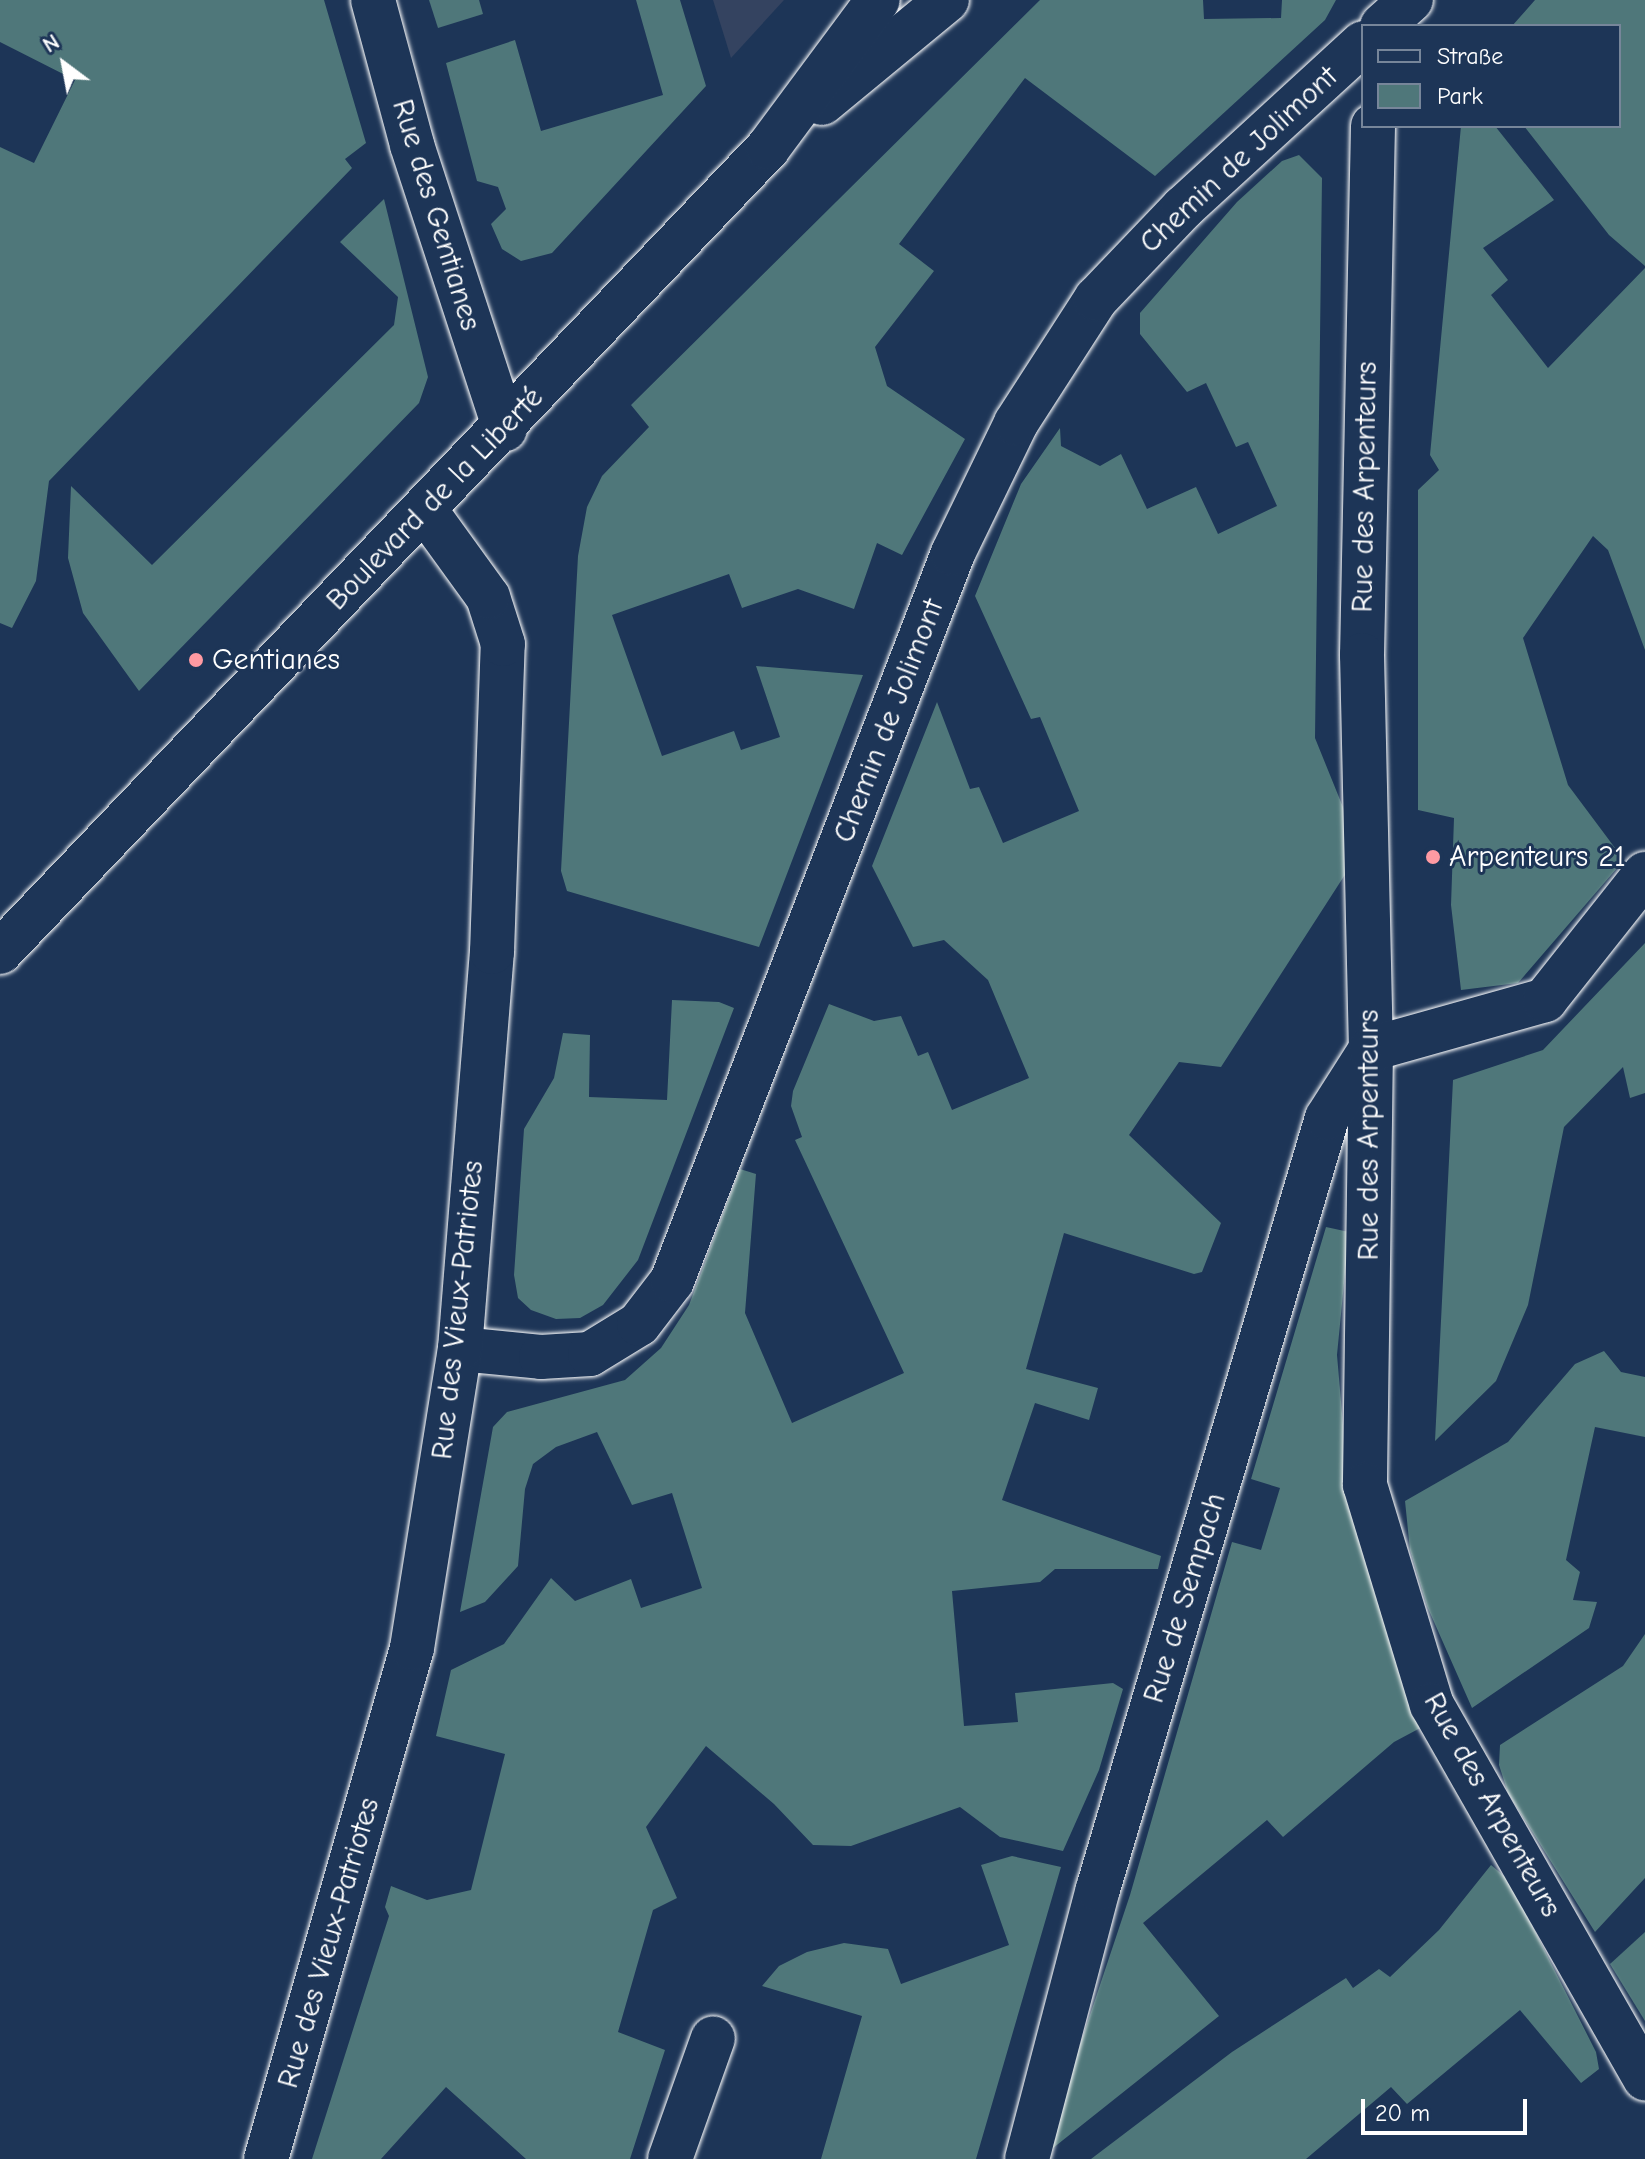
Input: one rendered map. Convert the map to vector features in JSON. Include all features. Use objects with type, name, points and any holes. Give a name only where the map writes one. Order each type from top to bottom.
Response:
[{"type":"street","name":"Rue des Gentianes","points":[[373,0],[412,145],[505,429]]},
{"type":"street","name":"Boulevard de la Liberté","points":[[0,952],[505,429],[768,148],[878,0]]},
{"type":"street","name":"Boulevard de la Liberté","points":[[768,148],[947,0]]},
{"type":"street","points":[[1375,0],[1375,24]]},
{"type":"street","points":[[1384,24],[1411,0]]},
{"type":"street","name":"Chemin de Jolimont","points":[[460,1349],[541,1357],[590,1354],[639,1324],[672,1281],[953,553],[1016,423],[1096,299],[1183,208],[1361,45]]},
{"type":"street","name":"Rue des Arpenteurs","points":[[1373,128],[1362,655],[1371,1049],[1365,1485],[1432,1705],[1645,2078]]},
{"type":"street","name":"Rue des Vieux-Patriotes","points":[[266,2159],[412,1648],[460,1349],[492,952],[503,644],[488,597],[425,510]]},
{"type":"street","points":[[1371,1049],[1545,1000],[1645,874]]},
{"type":"street","name":"Rue de Sempach","points":[[1027,2159],[1098,1889],[1327,1118],[1371,1049]]},
{"type":"street","points":[[670,2159],[713,2038]]},
{"type":"shaded area","points":[[713,0],[784,0],[731,58]]},
{"type":"green space","points":[[0,0],[324,0],[366,143],[345,159],[352,168],[49,481],[36,581],[12,628],[0,623],[0,147],[34,163],[75,80],[0,42]]},
{"type":"green space","points":[[429,0],[479,0],[483,14],[438,28]]},
{"type":"green space","points":[[636,0],[680,0],[706,86],[552,253],[521,261],[502,249],[491,224],[506,209],[498,187],[477,181],[446,63],[515,40],[541,131],[663,95]]},
{"type":"green space","points":[[1040,0],[1203,0],[1204,19],[1281,18],[1282,0],[1336,0],[1325,20],[1155,176],[1025,78],[899,244],[934,271],[875,347],[887,386],[965,439],[902,555],[877,543],[854,609],[798,589],[742,608],[729,574],[612,615],[662,756],[734,731],[741,750],[780,737],[756,666],[863,675],[759,947],[567,891],[561,871],[578,556],[587,507],[602,476],[649,427],[631,405]]},
{"type":"green space","points":[[1535,0],[1645,0],[1645,266],[1609,235],[1526,128],[1621,128],[1621,24],[1514,24]]},
{"type":"green space","points":[[1461,128],[1497,128],[1554,200],[1483,248],[1508,280],[1491,295],[1548,368],[1645,268],[1645,650],[1608,550],[1593,536],[1523,638],[1568,785],[1624,860],[1518,983],[1461,990],[1451,905],[1454,818],[1418,810],[1418,490],[1439,470],[1430,455]]},
{"type":"green space","points":[[1299,155],[1322,178],[1315,738],[1347,817],[1348,870],[1221,1067],[1179,1062],[1129,1135],[1221,1223],[1202,1272],[1194,1274],[1064,1233],[1026,1369],[1098,1388],[1089,1420],[1035,1403],[1002,1500],[1161,1556],[1158,1569],[1055,1569],[1040,1582],[952,1591],[964,1726],[1018,1722],[1015,1693],[1113,1683],[1123,1689],[1099,1770],[1063,1851],[1000,1837],[960,1807],[851,1846],[813,1845],[774,1804],[706,1746],[646,1827],[677,1898],[653,1910],[618,2032],[665,2050],[630,2159],[526,2159],[446,2087],[381,2159],[312,2159],[389,1916],[385,1907],[391,1886],[427,1900],[471,1890],[505,1754],[436,1736],[451,1670],[504,1644],[551,1578],[575,1601],[631,1579],[641,1608],[702,1588],[672,1493],[632,1505],[597,1432],[556,1447],[533,1464],[525,1489],[518,1566],[485,1602],[460,1612],[493,1427],[507,1412],[625,1380],[661,1348],[689,1305],[740,1169],[756,1174],[745,1313],[792,1423],[904,1373],[795,1140],[802,1137],[791,1106],[793,1091],[829,1004],[874,1021],[901,1016],[918,1056],[928,1052],[952,1110],[1029,1078],[988,980],[944,940],[913,947],[872,866],[937,702],[970,789],[979,787],[1003,843],[1079,811],[1040,717],[1031,719],[975,596],[1021,484],[1060,428],[1061,446],[1100,466],[1121,454],[1147,509],[1196,487],[1218,534],[1277,506],[1248,442],[1236,447],[1206,383],[1187,392],[1140,334],[1140,313],[1237,202],[1282,161]]},
{"type":"green space","points":[[384,199],[428,377],[419,403],[139,691],[83,613],[68,558],[71,486],[152,565],[394,325],[398,297],[340,242]]},
{"type":"green space","points":[[1645,943],[1645,1093],[1630,1098],[1623,1067],[1564,1127],[1528,1305],[1496,1381],[1435,1441],[1453,1080],[1543,1050]]},
{"type":"green space","points":[[672,1000],[719,1002],[734,1008],[638,1260],[603,1305],[580,1318],[556,1319],[531,1310],[518,1298],[514,1275],[524,1129],[554,1078],[563,1033],[590,1035],[589,1097],[667,1100]]},
{"type":"green space","points":[[1326,1227],[1349,1232],[1337,1355],[1349,1495],[1424,1726],[1394,1742],[1283,1837],[1267,1820],[1143,1923],[1219,2016],[1043,2156],[1130,1895],[1232,1542],[1261,1550],[1280,1488],[1251,1479]]},
{"type":"green space","points":[[1604,1351],[1621,1372],[1645,1377],[1645,1437],[1595,1427],[1566,1560],[1580,1572],[1573,1600],[1597,1602],[1589,1628],[1472,1708],[1427,1606],[1410,1550],[1405,1501],[1508,1442],[1575,1364]]},
{"type":"green space","points":[[1645,1634],[1645,1878],[1595,1932],[1508,1793],[1499,1765],[1500,1745],[1623,1666]]},
{"type":"green space","points":[[1012,1856],[1061,1867],[976,2159],[821,2159],[862,2016],[762,1986],[779,1966],[807,1952],[844,1943],[888,1949],[901,1984],[1009,1945],[981,1865]]},
{"type":"green space","points":[[1491,1865],[1509,1880],[1596,2052],[1599,2069],[1581,2083],[1520,2010],[1407,2104],[1391,2087],[1306,2159],[1091,2159],[1232,2052],[1346,1978],[1353,1988],[1379,1969],[1390,1977],[1439,1930]]},
{"type":"green space","points":[[1645,1932],[1645,2021],[1610,1964]]},
{"type":"place","name":"Gentianes","points":[[196,660]]},
{"type":"place","name":"Arpenteurs 21","points":[[1433,857]]}]
